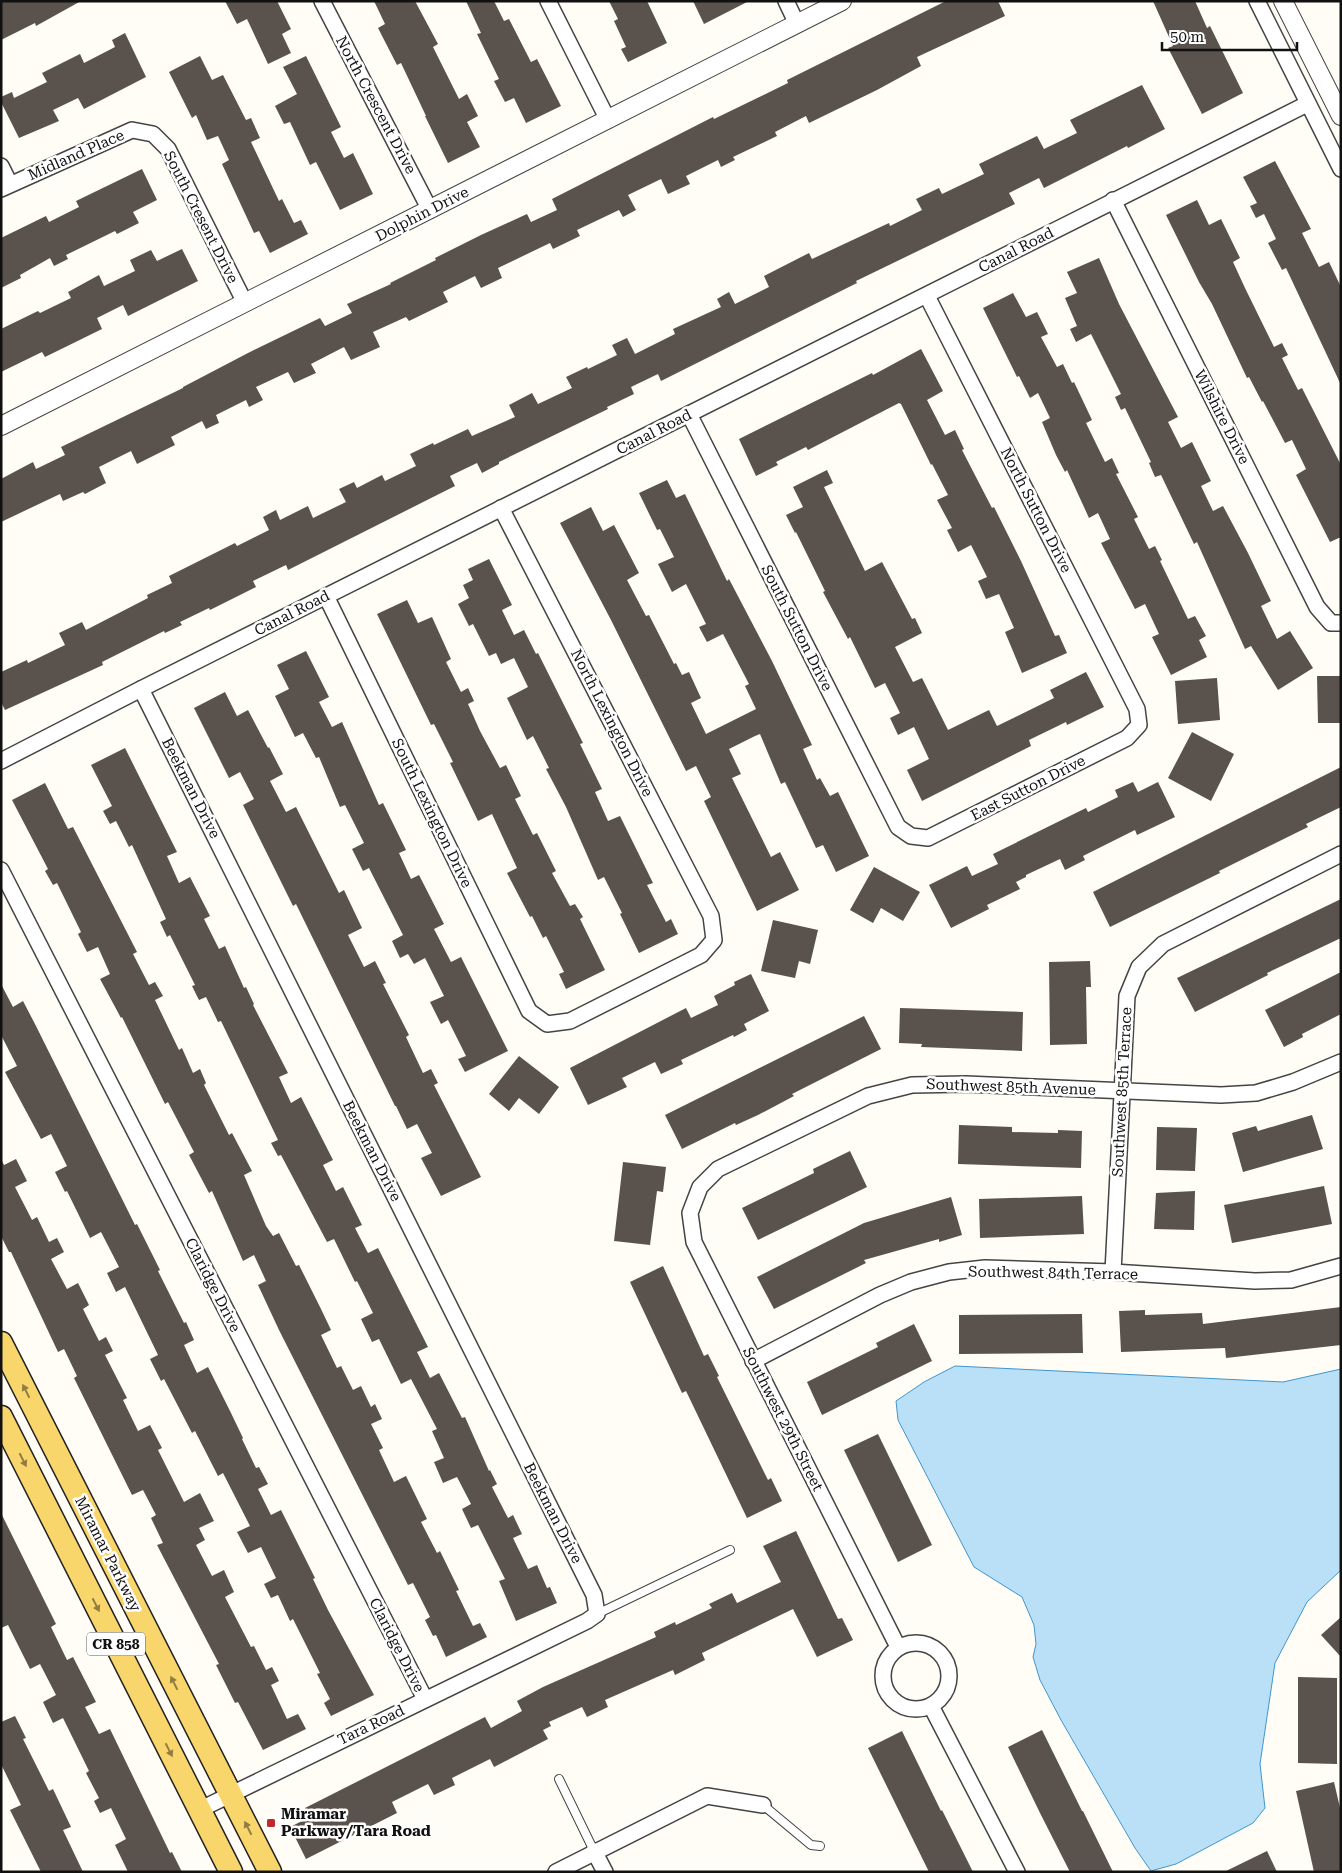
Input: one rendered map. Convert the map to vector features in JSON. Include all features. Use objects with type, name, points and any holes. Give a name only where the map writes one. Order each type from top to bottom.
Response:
[{"type":"main road","name":"Miramar Parkway","points":[[1,1343],[270,1872]]},
{"type":"main road","name":"CR 858","points":[[1,1416],[231,1872]]},
{"type":"street","name":"North Crescent Drive","points":[[322,1],[430,210]]},
{"type":"street","points":[[548,1],[608,120]]},
{"type":"street","points":[[786,1],[797,24]]},
{"type":"street","name":"Dolphin Drive","points":[[1,426],[842,1]]},
{"type":"street","points":[[1257,1],[1341,169]]},
{"type":"street","points":[[1283,1],[1341,116]]},
{"type":"street","name":"Canal Road","points":[[1,761],[1307,104]]},
{"type":"street","name":"Midland Place","points":[[6,187],[132,130],[153,134]]},
{"type":"street","name":"South Cresent Drive","points":[[153,134],[168,149],[245,303]]},
{"type":"street","points":[[1,166],[6,187]]},
{"type":"street","name":"Wilshire Drive","points":[[1113,200],[1317,607],[1331,623],[1341,623]]},
{"type":"street","name":"North Sutton Drive","points":[[927,296],[1138,709],[1139,726]]},
{"type":"street","name":"South Sutton Drive","points":[[689,414],[898,827],[911,836]]},
{"type":"street","name":"North Lexington Drive","points":[[501,508],[711,916],[714,940],[701,956],[570,1021],[547,1024]]},
{"type":"street","name":"South Lexington Drive","points":[[326,596],[529,1011],[547,1024]]},
{"type":"street","name":"Beekman Drive","points":[[141,689],[594,1595],[597,1614]]},
{"type":"street","name":"East Sutton Drive","points":[[911,836],[928,838],[1127,738],[1139,726]]},
{"type":"street","name":"Southwest 85th Terrace","points":[[1113,1272],[1127,996],[1139,967],[1163,944],[1341,854]]},
{"type":"street","name":"Claridge Drive","points":[[1,870],[425,1699]]},
{"type":"street","name":"Southwest 85th Avenue","points":[[700,1187],[718,1169],[868,1096],[912,1085],[966,1084],[1221,1095],[1256,1093],[1293,1082],[1341,1062]]},
{"type":"street","name":"Southwest 29th Street","points":[[700,1187],[690,1213],[694,1242],[898,1647]]},
{"type":"street","name":"Southwest 84th Terrace","points":[[753,1361],[880,1294],[911,1282],[949,1272],[985,1268],[1113,1272],[1255,1282],[1292,1280],[1341,1266]]},
{"type":"street","name":"Tara Road","points":[[199,1810],[587,1621],[597,1614]]},
{"type":"street","points":[[919,1642],[930,1645],[939,1651],[946,1660],[950,1670],[948,1686],[940,1700],[931,1706],[920,1710],[908,1709],[890,1697],[884,1687],[882,1676],[884,1664],[898,1647],[908,1643],[919,1642]]},
{"type":"street","points":[[931,1706],[1017,1872]]},
{"type":"street","points":[[556,1872],[594,1851],[707,1796],[764,1805]]},
{"type":"street","points":[[594,1851],[605,1872]]},
{"type":"lane","points":[[597,1614],[730,1550]]},
{"type":"lane","points":[[559,1779],[594,1851]]},
{"type":"lane","points":[[764,1805],[811,1845],[820,1846]]},
{"type":"water","points":[[955,1366],[1283,1382],[1341,1369],[1341,1570],[1307,1602],[1275,1663],[1260,1764],[1265,1808],[1253,1823],[1176,1864],[1151,1871],[1135,1848],[1040,1680],[1033,1657],[1036,1644],[1034,1625],[1022,1597],[974,1567],[898,1420],[896,1401],[924,1382]]},
{"type":"building","points":[[1,1],[81,1],[36,26],[35,23],[1,40]]},
{"type":"building","points":[[225,1],[277,1],[291,29],[282,34],[291,53],[268,64],[247,19],[237,24]]},
{"type":"building","points":[[374,1],[415,1],[438,44],[433,47],[459,99],[467,94],[478,116],[467,122],[480,147],[448,163],[401,63],[397,65],[378,28],[385,24]]},
{"type":"building","points":[[466,1],[494,1],[504,21],[509,19],[531,62],[537,59],[561,106],[526,123],[514,98],[505,102],[494,81],[499,79],[477,34],[481,33]]},
{"type":"building","points":[[609,1],[647,1],[667,43],[628,62],[621,49],[626,47],[614,21],[618,19]]},
{"type":"building","points":[[693,1],[749,1],[704,24]]},
{"type":"building","points":[[946,1],[998,1],[1005,16],[917,57],[921,66],[877,90],[809,123],[806,116],[775,132],[777,136],[733,157],[735,160],[721,167],[718,160],[686,176],[690,184],[668,194],[661,179],[628,195],[636,210],[623,217],[619,210],[577,230],[580,236],[553,249],[550,243],[498,268],[502,278],[481,288],[475,276],[443,292],[448,302],[409,321],[406,317],[373,332],[380,347],[351,360],[344,347],[311,364],[316,373],[294,383],[288,372],[256,387],[263,400],[249,407],[246,400],[216,415],[219,423],[206,429],[202,421],[171,437],[175,445],[137,464],[131,451],[99,467],[106,483],[85,494],[83,492],[63,501],[60,494],[1,522],[1,479],[33,462],[36,469],[65,455],[61,447],[183,388],[248,353],[320,318],[325,326],[352,313],[347,304],[391,284],[436,260],[435,258],[481,235],[527,214],[531,222],[557,210],[552,199],[713,117],[714,119],[788,83],[787,80]]},
{"type":"building","points":[[1153,1],[1195,1],[1207,28],[1210,26],[1243,93],[1202,114],[1168,48],[1173,46]]},
{"type":"building","points":[[125,33],[146,77],[84,109],[78,98],[53,110],[59,121],[19,138],[1,102],[1,97],[12,92],[14,98],[47,82],[42,73],[80,54],[84,63],[115,47],[112,40]]},
{"type":"building","points":[[200,56],[212,80],[223,75],[246,120],[251,118],[260,138],[251,142],[279,201],[282,199],[294,223],[301,220],[308,234],[270,253],[259,231],[254,233],[222,164],[229,160],[218,136],[207,140],[196,115],[192,118],[169,72]]},
{"type":"building","points":[[306,56],[341,127],[331,132],[344,158],[353,153],[373,194],[340,210],[316,162],[310,165],[290,122],[284,124],[275,106],[297,94],[283,67]]},
{"type":"building","points":[[1142,85],[1165,129],[1044,188],[1039,178],[1009,193],[1015,204],[856,281],[857,283],[661,381],[658,374],[631,387],[634,394],[607,407],[608,409],[499,462],[499,464],[482,473],[477,463],[450,476],[455,486],[288,570],[286,565],[253,581],[256,587],[210,610],[209,608],[180,622],[182,625],[165,633],[164,631],[102,662],[103,665],[5,710],[1,702],[1,672],[27,660],[28,663],[65,645],[59,633],[82,622],[86,630],[148,598],[147,595],[172,583],[169,576],[235,543],[237,546],[269,530],[263,517],[276,510],[280,520],[308,506],[313,518],[346,502],[339,489],[354,482],[357,488],[382,475],[385,481],[416,466],[410,454],[468,429],[472,436],[515,417],[509,405],[532,393],[538,404],[572,388],[566,377],[617,355],[612,345],[627,338],[635,354],[675,334],[673,329],[721,307],[717,299],[729,292],[735,304],[769,287],[764,276],[809,253],[812,259],[889,223],[890,226],[922,210],[916,199],[939,188],[942,194],[984,174],[979,164],[1037,136],[1044,149],[1077,133],[1070,120]]},
{"type":"building","points":[[1275,161],[1311,229],[1302,233],[1319,267],[1329,262],[1341,287],[1341,385],[1286,268],[1282,270],[1268,243],[1276,239],[1264,214],[1256,218],[1250,206],[1257,203],[1243,177]]},
{"type":"building","points":[[142,169],[157,200],[133,212],[139,223],[117,234],[115,231],[66,255],[68,259],[54,266],[50,258],[20,275],[21,278],[1,288],[1,238],[46,216],[49,222],[79,207],[76,201]]},
{"type":"building","points":[[1197,200],[1209,225],[1221,219],[1240,258],[1233,262],[1245,288],[1274,347],[1282,343],[1288,355],[1282,358],[1298,390],[1302,388],[1341,465],[1341,537],[1330,542],[1296,475],[1306,469],[1292,440],[1285,443],[1249,377],[1247,378],[1212,304],[1166,215]]},
{"type":"building","points":[[182,249],[198,281],[128,316],[123,305],[97,318],[102,329],[45,357],[42,352],[1,372],[1,329],[71,298],[68,292],[99,275],[104,286],[135,271],[130,260],[151,250],[157,261]]},
{"type":"building","points":[[1099,258],[1119,304],[1178,417],[1168,422],[1181,448],[1192,442],[1211,481],[1201,486],[1213,511],[1223,506],[1271,601],[1261,606],[1277,639],[1290,631],[1313,668],[1278,690],[1251,646],[1245,649],[1197,542],[1194,544],[1161,475],[1155,477],[1149,463],[1151,462],[1125,408],[1121,410],[1115,397],[1121,394],[1091,334],[1076,342],[1070,329],[1077,326],[1065,298],[1077,293],[1067,272]]},
{"type":"building","points":[[1013,293],[1026,317],[1037,312],[1048,334],[1041,337],[1057,367],[1063,364],[1072,383],[1074,382],[1092,420],[1086,423],[1105,462],[1112,458],[1119,473],[1116,474],[1138,517],[1134,519],[1149,549],[1155,546],[1162,560],[1160,561],[1188,619],[1195,616],[1206,636],[1199,640],[1207,657],[1171,675],[1152,637],[1159,634],[1145,604],[1135,609],[1101,543],[1110,539],[1098,513],[1089,518],[1067,470],[1065,472],[1056,455],[1042,422],[1050,418],[1038,393],[1030,398],[1019,376],[1017,377],[983,308]]},
{"type":"building","points":[[921,349],[943,391],[927,400],[945,435],[955,430],[964,449],[962,450],[992,508],[994,507],[1021,561],[1055,636],[1059,635],[1067,653],[1022,673],[1005,632],[1014,628],[999,594],[986,599],[978,581],[987,577],[971,545],[958,552],[947,530],[952,528],[937,500],[948,495],[901,404],[899,403],[808,450],[806,447],[776,462],[778,465],[756,476],[739,439],[872,373],[873,375]]},
{"type":"building","points":[[827,470],[833,483],[824,487],[865,571],[882,562],[912,619],[915,618],[922,633],[895,647],[913,682],[922,678],[948,730],[989,710],[997,726],[1054,698],[1050,690],[1086,672],[1104,707],[1067,725],[1066,722],[1029,740],[1031,746],[922,801],[907,770],[929,759],[914,727],[898,735],[890,718],[900,713],[885,683],[875,688],[850,637],[848,639],[823,592],[825,591],[786,515],[803,507],[793,487]]},
{"type":"building","points":[[667,480],[676,498],[685,494],[727,581],[729,579],[772,661],[812,745],[803,749],[817,780],[820,778],[830,796],[838,792],[869,856],[836,872],[823,845],[816,848],[785,782],[781,784],[760,734],[755,736],[729,749],[741,774],[732,778],[771,857],[780,852],[799,890],[757,911],[704,801],[711,797],[696,766],[686,771],[611,620],[560,523],[591,507],[603,531],[614,525],[639,573],[627,580],[646,616],[649,615],[674,664],[676,663],[682,675],[689,672],[701,698],[691,703],[706,734],[756,709],[745,686],[749,684],[723,634],[707,642],[699,627],[706,624],[686,584],[672,592],[658,564],[674,557],[660,529],[657,530],[639,493]]},
{"type":"building","points":[[489,559],[512,605],[502,610],[514,635],[524,630],[536,654],[538,653],[583,743],[580,744],[602,789],[595,792],[608,821],[620,816],[653,883],[647,885],[666,922],[671,919],[678,934],[639,953],[604,877],[598,880],[566,807],[546,769],[549,768],[533,736],[527,740],[507,698],[528,687],[514,658],[501,664],[496,653],[489,656],[473,624],[469,626],[458,604],[469,598],[463,585],[473,580],[468,569]]},
{"type":"building","points":[[407,600],[418,623],[432,617],[451,659],[446,662],[461,692],[468,688],[474,701],[468,704],[480,731],[500,768],[506,765],[521,796],[515,799],[533,835],[537,833],[556,871],[552,873],[570,906],[575,904],[583,917],[580,919],[605,970],[566,989],[559,974],[564,972],[546,936],[543,938],[507,873],[517,868],[492,814],[478,821],[450,763],[453,762],[434,724],[431,725],[377,614]]},
{"type":"building","points":[[306,651],[329,697],[319,702],[332,727],[342,722],[379,805],[383,803],[406,850],[399,853],[411,879],[419,875],[444,924],[434,929],[451,962],[461,957],[508,1051],[465,1072],[458,1059],[466,1056],[448,1020],[441,1024],[430,1002],[444,996],[425,958],[414,964],[408,954],[400,958],[392,941],[403,935],[369,868],[363,871],[352,849],[364,843],[345,805],[340,807],[319,757],[316,758],[303,733],[295,737],[275,696],[289,689],[277,665]]},
{"type":"building","points":[[1317,676],[1341,676],[1341,723],[1318,723]]},
{"type":"building","points":[[1217,678],[1220,720],[1178,724],[1175,681]]},
{"type":"building","points":[[225,692],[237,716],[248,710],[269,747],[283,774],[270,781],[286,812],[296,807],[339,893],[344,890],[362,928],[348,935],[364,967],[375,961],[386,983],[383,984],[409,1035],[406,1037],[423,1073],[431,1069],[438,1083],[434,1085],[481,1177],[441,1196],[421,1158],[432,1153],[417,1124],[407,1129],[296,904],[293,906],[243,805],[254,799],[240,772],[229,778],[194,708]]},
{"type":"building","points":[[1192,732],[1234,754],[1211,801],[1168,778]]},
{"type":"building","points":[[125,748],[177,852],[167,856],[179,883],[190,877],[210,916],[204,919],[219,949],[225,946],[244,988],[246,987],[253,1005],[288,1073],[279,1077],[291,1103],[301,1097],[333,1160],[323,1165],[336,1191],[343,1187],[362,1225],[355,1228],[368,1253],[378,1248],[428,1347],[417,1352],[430,1378],[439,1373],[462,1418],[465,1417],[489,1471],[497,1484],[492,1487],[508,1518],[513,1515],[522,1534],[513,1538],[528,1569],[537,1565],[547,1588],[550,1587],[557,1603],[516,1621],[499,1581],[505,1579],[478,1525],[471,1528],[462,1509],[471,1504],[457,1477],[443,1483],[434,1462],[444,1458],[432,1431],[437,1429],[411,1379],[401,1384],[379,1339],[372,1342],[361,1319],[373,1313],[357,1281],[355,1282],[334,1239],[327,1242],[281,1155],[278,1156],[271,1143],[278,1140],[221,1021],[218,1022],[206,997],[199,1000],[192,986],[195,985],[170,935],[167,937],[160,922],[166,919],[132,845],[129,847],[116,821],[110,824],[103,811],[112,806],[91,765]]},
{"type":"building","points":[[1341,767],[1341,807],[1306,824],[1308,827],[1219,871],[1220,873],[1110,927],[1093,892]]},
{"type":"building","points":[[1133,782],[1138,792],[1158,782],[1175,817],[1137,835],[1135,830],[1083,856],[1085,860],[1065,870],[1060,859],[1026,875],[1026,877],[1016,882],[1020,889],[987,905],[989,909],[951,928],[929,885],[967,866],[972,876],[998,864],[993,854],[1086,808],[1088,812],[1118,797],[1115,790]]},
{"type":"building","points":[[45,783],[68,829],[73,827],[137,952],[133,954],[149,985],[155,982],[163,996],[155,1000],[179,1050],[182,1048],[193,1073],[200,1069],[206,1083],[204,1085],[229,1135],[232,1133],[252,1171],[244,1175],[266,1226],[273,1236],[279,1233],[296,1266],[299,1265],[321,1309],[331,1330],[321,1335],[337,1368],[341,1366],[353,1390],[361,1386],[371,1407],[375,1404],[382,1419],[371,1424],[383,1448],[379,1450],[394,1482],[406,1476],[427,1519],[421,1522],[437,1553],[440,1551],[459,1590],[456,1591],[473,1626],[480,1623],[487,1637],[446,1657],[436,1635],[433,1636],[425,1620],[430,1617],[413,1583],[408,1585],[279,1330],[258,1285],[266,1281],[254,1255],[243,1261],[212,1191],[209,1193],[189,1155],[194,1152],[168,1102],[165,1104],[122,1017],[100,979],[110,974],[98,947],[87,952],[78,934],[81,932],[57,883],[53,885],[45,871],[48,869],[12,800]]},
{"type":"building","points":[[874,867],[920,892],[903,921],[881,908],[873,923],[850,910]]},
{"type":"building","points":[[1341,899],[1341,938],[1267,973],[1268,975],[1195,1012],[1177,978]]},
{"type":"building","points":[[773,920],[818,930],[810,964],[799,961],[795,978],[761,971]]},
{"type":"building","points":[[1090,961],[1091,987],[1086,987],[1087,1044],[1050,1045],[1049,962]]},
{"type":"building","points":[[1341,972],[1341,1014],[1302,1034],[1303,1037],[1284,1047],[1265,1010]]},
{"type":"building","points":[[751,974],[769,1011],[744,1024],[747,1030],[681,1060],[683,1064],[661,1074],[655,1062],[622,1078],[627,1087],[588,1105],[570,1068],[686,1008],[691,1018],[718,1005],[714,996],[735,985],[734,982]]},
{"type":"building","points":[[1,984],[13,1007],[23,1001],[135,1225],[137,1224],[160,1270],[158,1271],[184,1323],[186,1322],[194,1340],[184,1345],[197,1373],[208,1367],[256,1468],[259,1467],[268,1484],[258,1489],[271,1515],[281,1510],[315,1578],[313,1579],[328,1610],[374,1695],[331,1716],[324,1703],[330,1699],[317,1674],[320,1673],[293,1619],[290,1621],[278,1595],[271,1598],[264,1584],[276,1578],[261,1547],[248,1553],[237,1532],[250,1526],[223,1473],[218,1476],[195,1431],[192,1433],[164,1379],[161,1381],[150,1359],[158,1355],[125,1287],[116,1292],[107,1273],[119,1267],[101,1232],[90,1238],[67,1191],[65,1192],[55,1172],[67,1166],[51,1134],[41,1139],[5,1072],[17,1066],[1,1035]]},
{"type":"building","points":[[900,1008],[1023,1012],[1022,1051],[921,1047],[922,1044],[899,1043]]},
{"type":"building","points":[[864,1016],[881,1049],[792,1094],[794,1096],[758,1115],[736,1125],[735,1123],[682,1149],[665,1115]]},
{"type":"building","points":[[519,1056],[559,1087],[539,1114],[519,1098],[509,1111],[489,1094]]},
{"type":"building","points":[[1312,1115],[1323,1149],[1243,1172],[1232,1133],[1256,1126],[1258,1131]]},
{"type":"building","points":[[959,1125],[1012,1127],[1012,1132],[1058,1133],[1058,1130],[1082,1131],[1081,1168],[958,1164]]},
{"type":"building","points":[[1157,1127],[1197,1128],[1195,1171],[1156,1170]]},
{"type":"building","points":[[850,1151],[867,1187],[758,1240],[742,1208],[814,1173],[813,1169]]},
{"type":"building","points":[[1,1159],[4,1165],[16,1159],[27,1181],[15,1187],[32,1220],[37,1217],[49,1242],[57,1238],[64,1252],[51,1259],[67,1289],[78,1283],[89,1305],[83,1309],[99,1341],[106,1337],[113,1351],[105,1355],[127,1398],[123,1400],[138,1431],[150,1425],[162,1448],[158,1450],[184,1502],[200,1493],[214,1521],[199,1528],[205,1540],[196,1545],[212,1576],[224,1570],[234,1592],[225,1597],[251,1647],[254,1646],[266,1670],[272,1667],[279,1681],[271,1685],[287,1719],[298,1714],[306,1729],[263,1750],[238,1702],[235,1703],[216,1665],[219,1664],[157,1545],[163,1543],[151,1518],[156,1515],[143,1490],[132,1495],[74,1378],[77,1376],[64,1349],[58,1352],[11,1252],[9,1252],[1,1236]]},
{"type":"building","points":[[623,1162],[666,1167],[663,1192],[657,1191],[650,1245],[614,1241]]},
{"type":"building","points":[[1324,1186],[1332,1224],[1232,1243],[1224,1205]]},
{"type":"building","points":[[1195,1191],[1194,1230],[1154,1229],[1156,1193]]},
{"type":"building","points":[[1082,1196],[1084,1234],[980,1238],[979,1199]]},
{"type":"building","points":[[951,1197],[962,1235],[939,1242],[939,1239],[864,1260],[866,1263],[774,1309],[757,1277],[864,1223]]},
{"type":"building","points":[[663,1266],[704,1356],[708,1354],[719,1376],[717,1377],[768,1480],[771,1478],[782,1501],[747,1518],[686,1391],[682,1393],[630,1282]]},
{"type":"building","points":[[1341,1307],[1341,1345],[1226,1358],[1225,1348],[1121,1352],[1119,1311],[1145,1310],[1145,1315],[1202,1313],[1203,1324]]},
{"type":"building","points":[[1082,1314],[1083,1353],[959,1354],[959,1315]]},
{"type":"building","points":[[914,1324],[932,1361],[822,1415],[807,1382],[878,1347],[876,1343]]},
{"type":"building","points":[[878,1434],[932,1545],[898,1562],[844,1450]]},
{"type":"building","points":[[1,1513],[56,1624],[51,1627],[67,1660],[73,1657],[96,1702],[85,1707],[99,1734],[110,1729],[170,1853],[172,1852],[182,1872],[128,1872],[115,1845],[126,1839],[111,1808],[100,1813],[94,1801],[99,1798],[86,1773],[89,1771],[63,1718],[53,1723],[43,1702],[56,1695],[40,1664],[30,1669],[8,1625],[1,1628]]},
{"type":"building","points":[[796,1531],[838,1619],[842,1618],[853,1640],[817,1657],[793,1609],[702,1653],[705,1660],[675,1675],[673,1670],[605,1700],[608,1707],[587,1717],[582,1707],[549,1722],[551,1726],[543,1730],[548,1739],[494,1767],[490,1759],[452,1778],[455,1785],[434,1795],[428,1784],[392,1802],[397,1813],[306,1859],[290,1827],[310,1817],[305,1808],[485,1717],[491,1728],[522,1711],[517,1701],[543,1687],[656,1637],[654,1632],[675,1622],[676,1625],[712,1608],[709,1604],[732,1593],[737,1603],[781,1582],[763,1546]]},
{"type":"building","points":[[1341,1617],[1341,1657],[1321,1635]]},
{"type":"building","points":[[1298,1677],[1337,1678],[1337,1764],[1298,1763]]},
{"type":"building","points":[[15,1716],[26,1738],[23,1739],[49,1791],[53,1789],[71,1827],[63,1830],[83,1872],[41,1872],[10,1810],[21,1805],[1,1764],[1,1722]]},
{"type":"building","points":[[1042,1730],[1113,1872],[1070,1872],[1040,1813],[1008,1747]]},
{"type":"building","points":[[902,1731],[973,1872],[929,1872],[868,1748]]},
{"type":"building","points":[[1334,1782],[1341,1812],[1341,1872],[1314,1872],[1296,1791]]},
{"type":"building","points":[[1267,1851],[1277,1872],[1224,1872]]},
{"type":"place","name":"Miramar Parkway/Tara Road","points":[[271,1823]]}]
